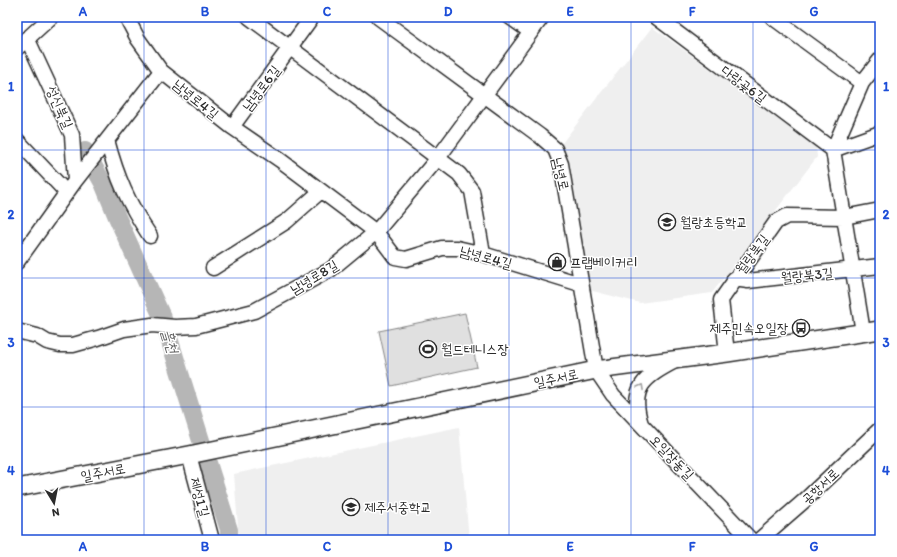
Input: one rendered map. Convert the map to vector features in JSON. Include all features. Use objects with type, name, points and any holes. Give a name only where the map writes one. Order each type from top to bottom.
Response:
[{"type":"main road","name":"일주서로","points":[[17,488],[189,455],[596,370],[727,354],[880,330]]},
{"type":"street","points":[[22,43],[51,17]]},
{"type":"street","name":"남녕로4길","points":[[129,17],[129,22],[138,39],[162,71],[232,127],[280,160],[376,232],[395,257],[406,259],[442,248],[457,248],[482,254],[580,284]]},
{"type":"street","points":[[248,17],[459,174],[472,191],[482,254]]},
{"type":"street","name":"남녕로6길","points":[[232,127],[312,17]]},
{"type":"street","name":"남녕로","points":[[378,17],[549,143],[558,155],[596,370]]},
{"type":"street","points":[[510,17],[531,32]]},
{"type":"street","name":"남녕로8길","points":[[17,331],[37,336],[47,342],[60,346],[98,338],[124,329],[152,325],[175,327],[196,326],[254,311],[330,270],[376,232],[438,158],[542,17]]},
{"type":"street","name":"다랑곶6길","points":[[656,17],[833,150]]},
{"type":"street","points":[[774,18],[862,83]]},
{"type":"street","name":"성신북길","points":[[22,43],[62,110],[72,135],[75,181]]},
{"type":"street","points":[[863,332],[833,150],[862,83],[880,60]]},
{"type":"street","points":[[19,256],[66,192],[162,71]]},
{"type":"street","points":[[833,150],[880,133]]},
{"type":"street","points":[[17,140],[66,192]]},
{"type":"street","points":[[107,140],[114,170],[130,206],[150,236]]},
{"type":"street","points":[[214,268],[287,221],[322,191]]},
{"type":"street","name":"월랑북길","points":[[727,354],[721,300],[734,279],[776,222],[787,216],[844,217],[880,210]]},
{"type":"street","name":"월랑북3길","points":[[734,279],[748,281],[880,266]]},
{"type":"street","points":[[641,425],[637,407],[638,391],[640,386],[654,374],[680,359]]},
{"type":"street","name":"오일장동길","points":[[596,370],[613,395],[751,540]]},
{"type":"street","name":"공항서로","points":[[759,540],[804,501],[880,429]]},
{"type":"street","name":"제성1길","points":[[189,455],[212,540]]},
{"type":"shaded area","name":"월랑초등학교","points":[[652,27],[816,146],[817,157],[712,293],[640,303],[577,287],[555,152]]},
{"type":"shaded area","name":"월드테니스장","points":[[465,313],[477,367],[391,386],[379,331]]},
{"type":"shaded area","name":"제주서중학교","points":[[459,427],[469,540],[239,540],[234,474]]},
{"type":"waterway","name":"흘천","points":[[85,151],[103,183],[163,319],[229,530],[229,540]]},
{"type":"place","name":"월랑초등학교","points":[[667,222]]},
{"type":"place","name":"프랩베이커리","points":[[557,262]]},
{"type":"place","name":"제주민속오일장","points":[[801,328]]},
{"type":"place","name":"월드테니스장","points":[[428,349]]},
{"type":"place","name":"제주서중학교","points":[[351,507]]}]
